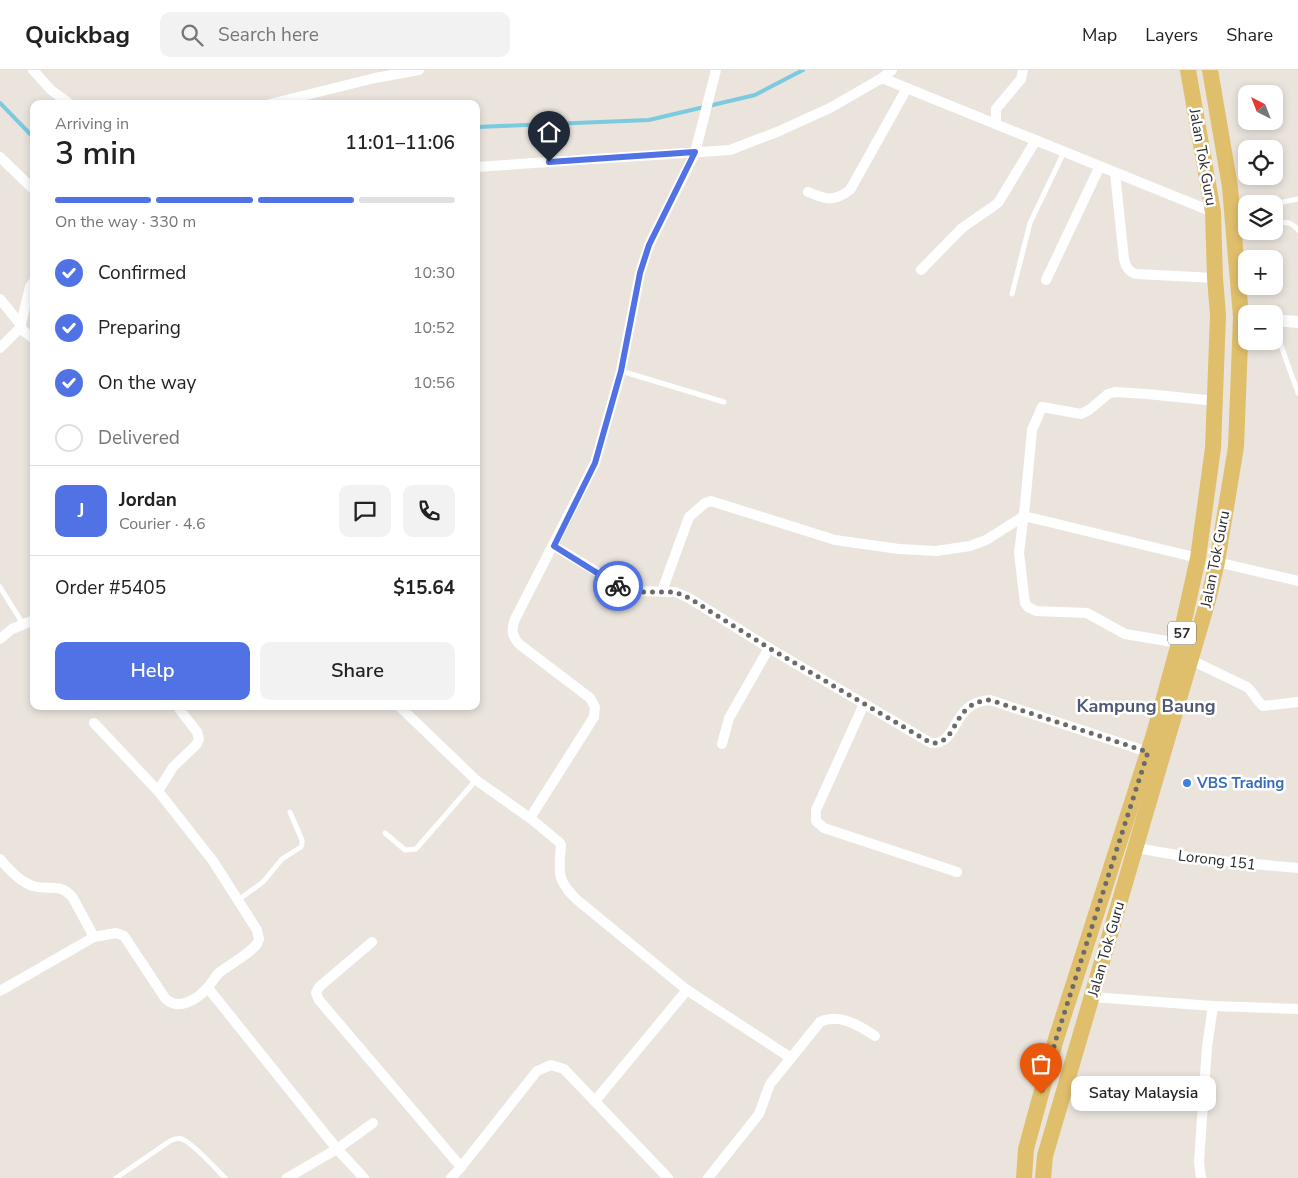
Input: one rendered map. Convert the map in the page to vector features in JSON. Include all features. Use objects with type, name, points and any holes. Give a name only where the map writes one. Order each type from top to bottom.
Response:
[{"type":"main road","name":"Jalan Tok Guru","points":[[1024,1178],[1026,1149],[1056,1039],[1148,752],[1179,643],[1198,558],[1213,448],[1218,315],[1213,212],[1188,70]]},
{"type":"main road","name":"Jalan Tok Guru","points":[[1210,70],[1230,187],[1238,213]]},
{"type":"main road","points":[[1207,180],[1208,159],[1214,149],[1223,144]]},
{"type":"main road","name":"Jalan Tok Guru","points":[[1241,240],[1244,305]]},
{"type":"main road","name":"Jalan Tok Guru","points":[[1043,1178],[1045,1156],[1208,600],[1217,562],[1236,446],[1242,350]]},
{"type":"street","points":[[33,70],[51,90],[65,100]]},
{"type":"street","points":[[286,100],[375,78],[419,70]]},
{"type":"street","points":[[530,818],[594,717],[595,707],[590,698],[519,644],[512,634],[512,628],[595,463],[621,371],[640,273],[649,245],[696,148],[716,70]]},
{"type":"street","points":[[480,167],[696,148],[730,150],[777,132],[830,108],[882,78],[892,70]]},
{"type":"street","points":[[996,124],[996,109],[1021,79],[1022,70]]},
{"type":"street","points":[[882,78],[1213,212]]},
{"type":"street","points":[[808,192],[826,200],[839,198],[850,190],[907,88]]},
{"type":"street","points":[[921,270],[962,228],[998,203],[1036,140]]},
{"type":"street","points":[[0,157],[30,186]]},
{"type":"street","points":[[1046,280],[1100,166]]},
{"type":"street","points":[[1115,173],[1124,259],[1130,272],[1136,274],[1215,278]]},
{"type":"street","points":[[0,348],[21,327],[30,287]]},
{"type":"street","points":[[0,299],[21,327],[30,335]]},
{"type":"street","points":[[1283,321],[1298,322]]},
{"type":"street","points":[[1179,643],[1125,634],[1087,612],[1036,610],[1028,607],[1023,598],[1019,552],[1032,427],[1042,407],[1081,414],[1090,410],[1108,394],[1115,392],[1216,401]]},
{"type":"street","points":[[662,591],[688,519],[708,501],[714,501],[835,540],[899,549],[936,551],[970,546],[986,540],[1024,516],[1198,558]]},
{"type":"street","points":[[554,546],[623,589],[636,592],[675,592],[689,598],[769,648],[931,743],[944,741],[962,712],[968,707],[990,700],[1148,752]]},
{"type":"street","points":[[1217,562],[1298,581]]},
{"type":"street","points":[[0,639],[12,630],[30,621]]},
{"type":"street","points":[[722,744],[729,718],[769,648]]},
{"type":"street","points":[[1191,660],[1247,688],[1253,692],[1258,702],[1263,706],[1298,702]]},
{"type":"street","points":[[864,704],[816,810],[816,821],[824,828],[957,872]]},
{"type":"street","points":[[158,791],[173,767],[196,746],[199,739],[197,732],[180,710]]},
{"type":"street","points":[[403,710],[476,780],[530,818],[559,842],[561,845],[561,880],[565,888],[576,899],[687,990],[791,1058]]},
{"type":"street","points":[[0,991],[94,938],[116,932],[124,936],[166,998],[174,1004],[185,1004],[208,988],[218,974],[254,948],[259,939],[257,930],[213,861],[158,791],[94,724]]},
{"type":"street","name":"Lorong 151","points":[[1136,848],[1200,859],[1298,868]]},
{"type":"street","points":[[0,859],[18,878],[26,883],[36,887],[57,887],[68,892],[94,938]]},
{"type":"street","points":[[372,942],[319,987],[316,993],[319,1000],[462,1167]]},
{"type":"street","points":[[208,988],[337,1149],[364,1178]]},
{"type":"street","points":[[595,1101],[687,990]]},
{"type":"street","points":[[1092,997],[1298,1010]]},
{"type":"street","points":[[1200,1178],[1199,1162],[1207,1047],[1213,1006]]},
{"type":"street","points":[[708,1178],[759,1114],[769,1086],[820,1022],[828,1018],[834,1018],[862,1027],[874,1036]]},
{"type":"street","points":[[450,1178],[462,1167],[537,1071],[551,1066],[564,1069],[668,1178]]},
{"type":"street","points":[[287,1178],[337,1149],[373,1123]]},
{"type":"lane","points":[[1012,294],[1030,223],[1064,152]]},
{"type":"lane","points":[[1283,202],[1298,199]]},
{"type":"lane","points":[[1283,222],[1292,224],[1298,230]]},
{"type":"lane","points":[[1283,350],[1298,392]]},
{"type":"lane","points":[[621,371],[724,402]]},
{"type":"lane","points":[[0,587],[23,624]]},
{"type":"lane","points":[[385,833],[405,850],[416,849],[476,780]]},
{"type":"lane","points":[[238,900],[263,882],[282,859],[301,847],[302,840],[290,812]]},
{"type":"lane","points":[[116,1178],[170,1141],[179,1139],[195,1149],[225,1178]]},
{"type":"waterway","points":[[480,127],[649,120],[755,95],[803,70]]},
{"type":"waterway","points":[[0,103],[30,134]]},
{"type":"way so far","points":[[618,586],[629,592],[675,592],[689,598],[769,648],[931,743],[944,741],[962,712],[968,707],[975,703],[990,700],[1148,752],[1056,1039],[1041,1094]]},
{"type":"place","name":"VBS Trading","points":[[1187,783]]},
{"type":"place","name":"Satay Malaysia","points":[[1041,1094]]},
{"type":"district","name":"Kampung Baung","points":[[1146,706]]},
{"type":"route","points":[[549,162],[695,152],[649,245],[640,273],[621,371],[595,463],[554,546],[618,586]]}]
